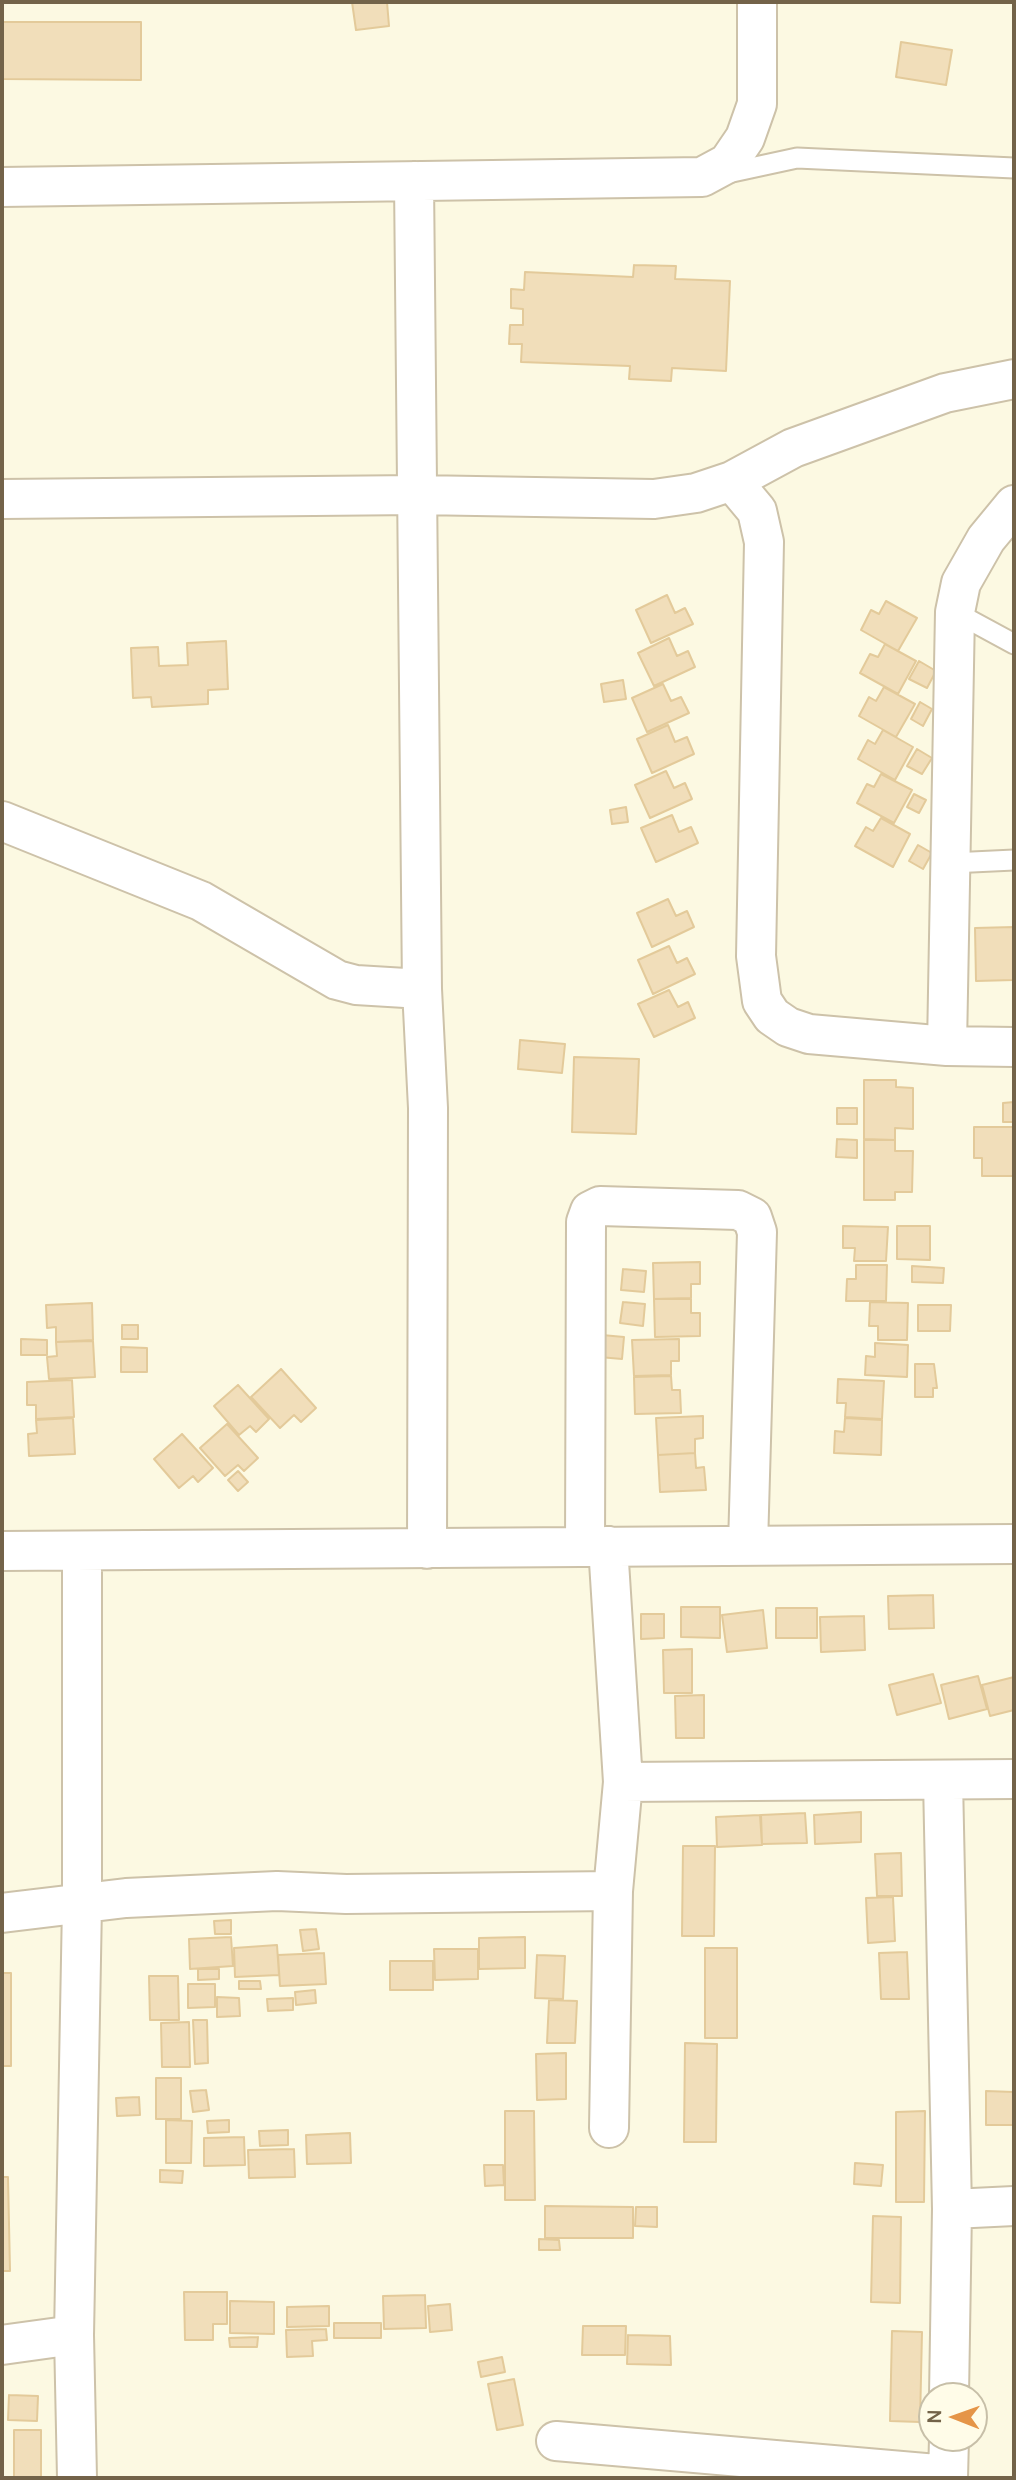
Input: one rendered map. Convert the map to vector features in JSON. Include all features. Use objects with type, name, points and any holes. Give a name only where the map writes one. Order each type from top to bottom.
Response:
[{"type":"street","points":[[2,187],[702,177],[728,163],[745,138],[757,104],[757,2]]},
{"type":"street","points":[[414,181],[422,989],[428,1108],[427,1549]]},
{"type":"street","points":[[2,499],[417,495],[654,499],[696,493],[732,481],[793,448],[933,397],[1014,379]]},
{"type":"street","points":[[732,481],[757,511],[764,542],[756,956],[762,1001],[772,1016],[788,1027],[809,1034],[947,1046],[1014,1047]]},
{"type":"street","points":[[947,1046],[955,612],[961,583],[986,539],[1014,505]]},
{"type":"street","points":[[2,821],[201,901],[337,980],[356,985],[422,989]]},
{"type":"street","points":[[609,2128],[613,1891],[623,1782],[596,1546],[586,1222],[590,1211],[600,1206],[738,1210],[752,1217],[758,1232],[748,1545]]},
{"type":"street","points":[[2,1551],[1014,1544]]},
{"type":"street","points":[[78,2478],[74,2335],[82,1905],[82,1552]]},
{"type":"street","points":[[623,1782],[1014,1779]]},
{"type":"street","points":[[943,1780],[952,2209],[949,2382]]},
{"type":"street","points":[[2,1913],[126,1898],[277,1891],[346,1894],[613,1891]]},
{"type":"street","points":[[952,2209],[1014,2206]]},
{"type":"street","points":[[2,2345],[74,2335]]},
{"type":"street","points":[[556,2441],[948,2477],[949,2452]]},
{"type":"lane","points":[[702,177],[797,159],[1014,168]]},
{"type":"lane","points":[[955,612],[1014,645]]},
{"type":"lane","points":[[951,863],[1014,860]]},
{"type":"building","points":[[352,2],[387,2],[389,26],[356,30]]},
{"type":"building","points":[[2,22],[141,22],[141,80],[2,79]]},
{"type":"building","points":[[901,42],[952,50],[946,85],[896,77]]},
{"type":"building","points":[[634,265],[676,266],[675,279],[730,281],[726,371],[672,368],[671,381],[629,379],[630,366],[521,362],[522,344],[509,344],[510,325],[523,325],[523,309],[511,308],[511,289],[524,290],[525,272],[633,277]]},
{"type":"building","points":[[667,595],[675,613],[685,608],[693,624],[651,643],[636,610]]},
{"type":"building","points":[[886,601],[917,618],[898,651],[861,630],[871,610],[879,614]]},
{"type":"building","points":[[669,638],[677,656],[688,651],[695,667],[654,686],[638,653]]},
{"type":"building","points":[[226,641],[228,689],[208,690],[208,704],[152,707],[151,697],[133,698],[131,648],[158,647],[159,666],[188,665],[187,643]]},
{"type":"building","points":[[885,644],[916,661],[898,694],[860,673],[870,654],[878,657]]},
{"type":"building","points":[[919,661],[936,671],[927,688],[909,679]]},
{"type":"building","points":[[623,680],[626,699],[604,702],[601,684]]},
{"type":"building","points":[[663,684],[671,701],[681,697],[689,713],[647,732],[632,698]]},
{"type":"building","points":[[884,687],[915,704],[896,737],[859,716],[869,697],[876,701]]},
{"type":"building","points":[[920,702],[932,709],[923,726],[911,719]]},
{"type":"building","points":[[668,725],[675,742],[687,737],[694,754],[652,773],[637,739]]},
{"type":"building","points":[[883,730],[913,747],[895,780],[858,759],[868,740],[875,744]]},
{"type":"building","points":[[917,749],[932,758],[922,774],[907,766]]},
{"type":"building","points":[[666,771],[674,788],[685,783],[692,799],[650,818],[635,785]]},
{"type":"building","points":[[881,774],[912,790],[894,823],[857,803],[867,784],[874,787]]},
{"type":"building","points":[[914,794],[926,800],[919,813],[907,807]]},
{"type":"building","points":[[626,807],[628,822],[612,824],[610,810]]},
{"type":"building","points":[[672,815],[679,832],[691,827],[698,843],[656,862],[641,828]]},
{"type":"building","points":[[881,818],[910,834],[893,867],[855,846],[866,827],[873,831]]},
{"type":"building","points":[[918,845],[932,853],[923,869],[909,861]]},
{"type":"building","points":[[668,899],[676,916],[687,911],[694,927],[652,947],[637,913]]},
{"type":"building","points":[[1014,927],[1014,980],[976,981],[975,928]]},
{"type":"building","points":[[669,946],[677,963],[687,958],[695,974],[653,994],[638,960]]},
{"type":"building","points":[[669,990],[678,1007],[688,1002],[695,1018],[654,1037],[638,1004]]},
{"type":"building","points":[[520,1040],[565,1044],[562,1073],[518,1069]]},
{"type":"building","points":[[574,1057],[639,1059],[636,1134],[572,1132]]},
{"type":"building","points":[[864,1080],[896,1080],[896,1087],[913,1088],[913,1129],[895,1128],[895,1140],[864,1139]]},
{"type":"building","points":[[1014,1102],[1014,1122],[1003,1122],[1003,1103]]},
{"type":"building","points":[[837,1108],[857,1108],[857,1124],[837,1124]]},
{"type":"building","points":[[974,1127],[1014,1127],[1014,1176],[982,1176],[982,1158],[974,1158]]},
{"type":"building","points":[[837,1139],[857,1140],[857,1158],[836,1157]]},
{"type":"building","points":[[864,1140],[895,1140],[895,1151],[913,1151],[912,1192],[895,1192],[895,1200],[864,1200]]},
{"type":"building","points":[[843,1226],[888,1227],[886,1261],[854,1261],[855,1248],[843,1248]]},
{"type":"building","points":[[897,1226],[930,1226],[930,1260],[897,1259]]},
{"type":"building","points":[[700,1262],[700,1284],[691,1284],[691,1298],[654,1299],[653,1263]]},
{"type":"building","points":[[856,1265],[887,1265],[886,1301],[846,1301],[847,1279],[856,1279]]},
{"type":"building","points":[[912,1266],[944,1268],[943,1283],[912,1282]]},
{"type":"building","points":[[623,1269],[646,1271],[644,1292],[621,1290]]},
{"type":"building","points":[[654,1299],[691,1299],[691,1313],[700,1313],[700,1336],[655,1337]]},
{"type":"building","points":[[623,1302],[645,1304],[643,1326],[620,1323]]},
{"type":"building","points":[[870,1302],[908,1303],[907,1340],[878,1340],[878,1326],[869,1326]]},
{"type":"building","points":[[92,1303],[93,1340],[56,1342],[56,1327],[47,1328],[46,1305]]},
{"type":"building","points":[[918,1305],[951,1305],[950,1331],[918,1331]]},
{"type":"building","points":[[122,1325],[138,1325],[138,1339],[122,1339]]},
{"type":"building","points":[[602,1335],[624,1337],[622,1359],[599,1357]]},
{"type":"building","points":[[21,1339],[47,1340],[47,1355],[21,1355]]},
{"type":"building","points":[[679,1339],[679,1361],[671,1361],[671,1375],[634,1376],[632,1340]]},
{"type":"building","points":[[93,1341],[95,1377],[49,1379],[47,1357],[57,1356],[56,1342]]},
{"type":"building","points":[[875,1343],[908,1345],[907,1377],[865,1375],[866,1356],[875,1357]]},
{"type":"building","points":[[121,1347],[147,1348],[147,1372],[121,1372]]},
{"type":"building","points":[[915,1364],[934,1364],[937,1388],[933,1388],[933,1397],[915,1397]]},
{"type":"building","points":[[281,1369],[316,1408],[301,1422],[294,1415],[280,1428],[251,1397]]},
{"type":"building","points":[[671,1376],[672,1390],[680,1390],[681,1413],[635,1414],[634,1377]]},
{"type":"building","points":[[838,1379],[884,1381],[882,1419],[845,1417],[846,1403],[837,1403]]},
{"type":"building","points":[[72,1380],[74,1417],[36,1419],[36,1405],[27,1405],[27,1382]]},
{"type":"building","points":[[238,1385],[269,1419],[256,1432],[250,1426],[239,1435],[214,1406]]},
{"type":"building","points":[[703,1416],[703,1438],[695,1439],[695,1453],[658,1455],[656,1418]]},
{"type":"building","points":[[73,1418],[75,1454],[29,1456],[28,1434],[37,1433],[36,1420]]},
{"type":"building","points":[[845,1418],[882,1420],[881,1455],[834,1453],[835,1431],[844,1432]]},
{"type":"building","points":[[227,1424],[258,1458],[244,1471],[238,1465],[225,1476],[200,1448]]},
{"type":"building","points":[[182,1434],[213,1468],[198,1482],[193,1476],[179,1488],[154,1459]]},
{"type":"building","points":[[695,1453],[696,1468],[704,1467],[706,1490],[660,1492],[658,1455]]},
{"type":"building","points":[[238,1471],[248,1482],[238,1491],[228,1480]]},
{"type":"building","points":[[933,1595],[934,1628],[889,1629],[888,1596]]},
{"type":"building","points":[[681,1607],[720,1607],[720,1638],[681,1637]]},
{"type":"building","points":[[776,1608],[817,1608],[817,1638],[776,1638]]},
{"type":"building","points":[[763,1610],[767,1648],[727,1652],[722,1615]]},
{"type":"building","points":[[641,1614],[664,1614],[664,1638],[641,1639]]},
{"type":"building","points":[[864,1616],[865,1650],[821,1652],[820,1617]]},
{"type":"building","points":[[692,1649],[692,1693],[664,1693],[663,1650]]},
{"type":"building","points":[[933,1674],[941,1703],[897,1715],[889,1685]]},
{"type":"building","points":[[978,1676],[987,1709],[949,1719],[941,1685]]},
{"type":"building","points":[[1014,1677],[1014,1710],[990,1716],[982,1685]]},
{"type":"building","points":[[704,1695],[704,1738],[676,1738],[675,1696]]},
{"type":"building","points":[[861,1812],[861,1842],[815,1844],[814,1815]]},
{"type":"building","points":[[805,1813],[807,1843],[762,1844],[761,1815]]},
{"type":"building","points":[[760,1815],[762,1845],[717,1847],[716,1817]]},
{"type":"building","points":[[683,1846],[715,1846],[714,1936],[682,1936]]},
{"type":"building","points":[[901,1853],[902,1896],[877,1896],[875,1854]]},
{"type":"building","points":[[893,1897],[895,1941],[868,1943],[866,1898]]},
{"type":"building","points":[[231,1920],[231,1934],[215,1934],[214,1921]]},
{"type":"building","points":[[316,1929],[319,1949],[303,1951],[300,1930]]},
{"type":"building","points":[[231,1937],[233,1966],[190,1969],[189,1939]]},
{"type":"building","points":[[525,1937],[525,1968],[479,1969],[479,1938]]},
{"type":"building","points":[[277,1945],[279,1975],[235,1977],[234,1948]]},
{"type":"building","points":[[705,1948],[737,1948],[737,2038],[705,2038]]},
{"type":"building","points":[[434,1949],[478,1949],[478,1979],[435,1980]]},
{"type":"building","points":[[907,1952],[909,1999],[881,1999],[879,1953]]},
{"type":"building","points":[[324,1953],[326,1984],[280,1986],[278,1955]]},
{"type":"building","points":[[537,1955],[565,1956],[563,1999],[535,1998]]},
{"type":"building","points":[[390,1961],[433,1961],[433,1990],[390,1990]]},
{"type":"building","points":[[198,1969],[219,1969],[219,1979],[198,1980]]},
{"type":"building","points":[[2,1973],[11,1973],[11,2066],[2,2066]]},
{"type":"building","points":[[149,1976],[178,1976],[179,2020],[150,2020]]},
{"type":"building","points":[[239,1981],[260,1981],[261,1989],[239,1989]]},
{"type":"building","points":[[188,1984],[215,1984],[215,2007],[188,2008]]},
{"type":"building","points":[[315,1990],[316,2003],[296,2005],[295,1992]]},
{"type":"building","points":[[217,1997],[239,1998],[240,2016],[217,2017]]},
{"type":"building","points":[[293,1998],[293,2010],[268,2011],[267,1999]]},
{"type":"building","points":[[549,2000],[577,2001],[575,2043],[547,2043]]},
{"type":"building","points":[[193,2020],[207,2020],[208,2063],[195,2064]]},
{"type":"building","points":[[189,2022],[190,2067],[162,2067],[161,2023]]},
{"type":"building","points":[[685,2043],[717,2044],[716,2142],[684,2142]]},
{"type":"building","points":[[566,2053],[566,2099],[537,2100],[536,2054]]},
{"type":"building","points":[[156,2078],[181,2078],[181,2119],[156,2119]]},
{"type":"building","points":[[206,2090],[209,2110],[193,2112],[190,2091]]},
{"type":"building","points":[[986,2091],[1014,2092],[1014,2125],[986,2125]]},
{"type":"building","points":[[139,2097],[140,2115],[117,2116],[116,2098]]},
{"type":"building","points":[[505,2111],[534,2111],[535,2200],[505,2200]]},
{"type":"building","points":[[925,2111],[924,2202],[896,2202],[896,2112]]},
{"type":"building","points":[[166,2120],[192,2121],[191,2163],[166,2163]]},
{"type":"building","points":[[229,2120],[229,2132],[208,2133],[207,2121]]},
{"type":"building","points":[[288,2130],[288,2145],[260,2146],[259,2131]]},
{"type":"building","points":[[350,2133],[351,2163],[307,2164],[306,2135]]},
{"type":"building","points":[[244,2137],[245,2165],[204,2166],[204,2138]]},
{"type":"building","points":[[294,2149],[295,2177],[249,2178],[248,2150]]},
{"type":"building","points":[[855,2163],[883,2165],[881,2186],[854,2184]]},
{"type":"building","points":[[484,2165],[503,2165],[504,2185],[485,2186]]},
{"type":"building","points":[[160,2170],[183,2171],[182,2183],[160,2182]]},
{"type":"building","points":[[2,2177],[8,2177],[10,2271],[2,2271]]},
{"type":"building","points":[[545,2206],[633,2207],[633,2238],[545,2238]]},
{"type":"building","points":[[636,2207],[657,2207],[657,2227],[635,2226]]},
{"type":"building","points":[[873,2216],[901,2217],[900,2303],[871,2302]]},
{"type":"building","points":[[539,2239],[559,2240],[560,2250],[539,2250]]},
{"type":"building","points":[[184,2292],[227,2292],[227,2324],[213,2324],[213,2340],[185,2340]]},
{"type":"building","points":[[425,2295],[426,2328],[384,2329],[383,2296]]},
{"type":"building","points":[[230,2301],[274,2302],[274,2334],[230,2333]]},
{"type":"building","points":[[450,2304],[452,2330],[430,2332],[428,2306]]},
{"type":"building","points":[[329,2306],[329,2326],[287,2327],[287,2307]]},
{"type":"building","points":[[334,2323],[381,2323],[381,2338],[334,2338]]},
{"type":"building","points":[[583,2326],[626,2326],[625,2355],[582,2355]]},
{"type":"building","points":[[326,2329],[327,2340],[312,2341],[313,2356],[287,2357],[286,2330]]},
{"type":"building","points":[[892,2331],[922,2332],[918,2422],[890,2421]]},
{"type":"building","points":[[628,2335],[670,2336],[671,2365],[627,2364]]},
{"type":"building","points":[[258,2337],[257,2347],[230,2347],[229,2338]]},
{"type":"building","points":[[502,2357],[505,2372],[481,2377],[478,2362]]},
{"type":"building","points":[[514,2379],[523,2425],[497,2430],[488,2384]]},
{"type":"building","points":[[9,2395],[38,2396],[37,2421],[8,2420]]},
{"type":"building","points":[[14,2430],[41,2430],[41,2478],[14,2478]]}]
